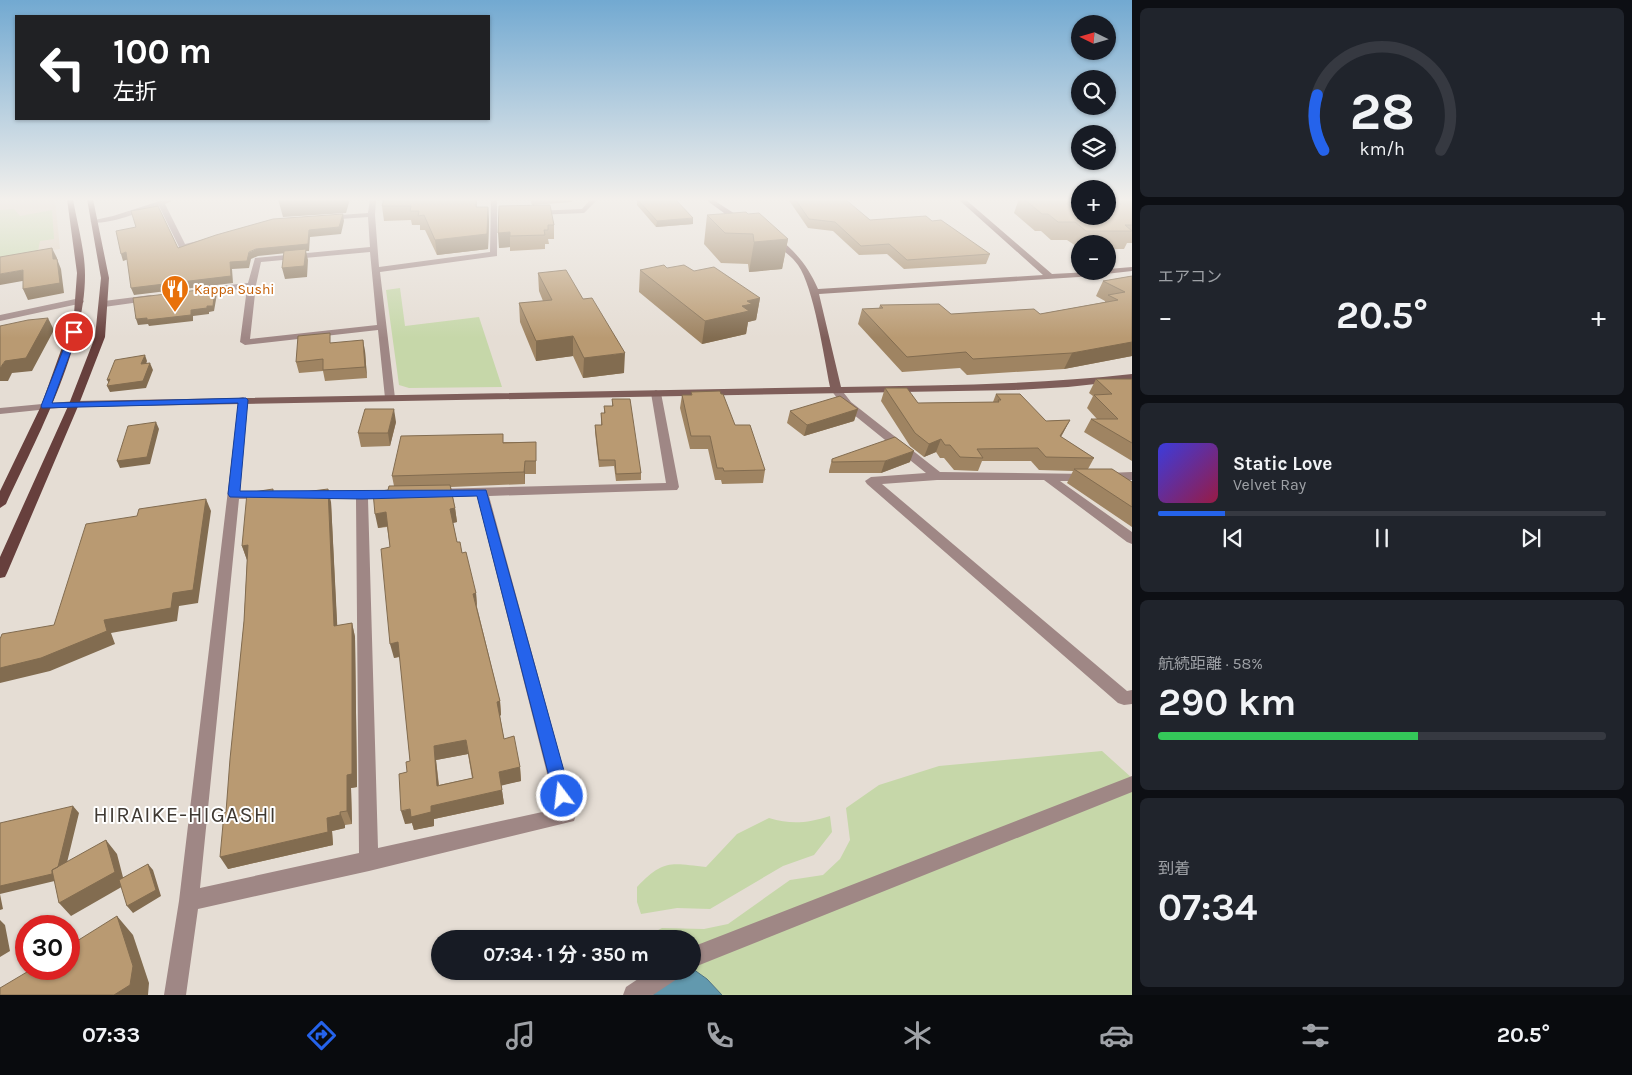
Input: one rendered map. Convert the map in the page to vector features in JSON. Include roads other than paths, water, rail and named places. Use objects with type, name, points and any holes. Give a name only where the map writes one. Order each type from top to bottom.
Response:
[{"type":"main road","points":[[0,504],[46,406],[74,332],[80,301],[81,273],[77,245]]},
{"type":"main road","points":[[0,573],[74,404],[100,337],[104,304],[104,278],[98,245]]},
{"type":"street","points":[[374,245],[390,398]]},
{"type":"street","points":[[377,270],[494,254],[494,245]]},
{"type":"street","points":[[782,245],[792,252],[803,266],[814,292],[836,390],[847,404],[937,476]]},
{"type":"street","points":[[1014,245],[1050,277]]},
{"type":"street","points":[[374,250],[258,260],[252,284],[245,342],[382,327]]},
{"type":"street","points":[[1116,272],[1132,268]]},
{"type":"street","points":[[1116,273],[1132,279]]},
{"type":"street","points":[[814,292],[1071,275]]},
{"type":"street","points":[[193,292],[252,284]]},
{"type":"street","points":[[104,304],[164,296]]},
{"type":"street","points":[[0,318],[80,301]]},
{"type":"street","points":[[0,411],[74,404],[1023,386],[1132,377]]},
{"type":"street","points":[[426,494],[673,487],[656,393]]},
{"type":"street","points":[[175,995],[189,901],[243,400]]},
{"type":"street","points":[[1132,476],[1048,478],[937,476],[871,481],[1124,698],[1132,697]]},
{"type":"street","points":[[1048,478],[1132,539]]},
{"type":"street","points":[[189,901],[567,815],[482,492]]},
{"type":"street","points":[[234,494],[399,494]]},
{"type":"street","points":[[362,495],[369,861]]},
{"type":"street","points":[[701,954],[1132,784]]},
{"type":"street","points":[[634,995],[656,980]]},
{"type":"water","points":[[701,975],[722,995],[634,995],[656,980],[701,980]]},
{"type":"place","name":"Kappa Sushi","points":[[175,313]]},
{"type":"district","name":"HIRAIKE-HIGASHI","points":[[185,815]]}]
